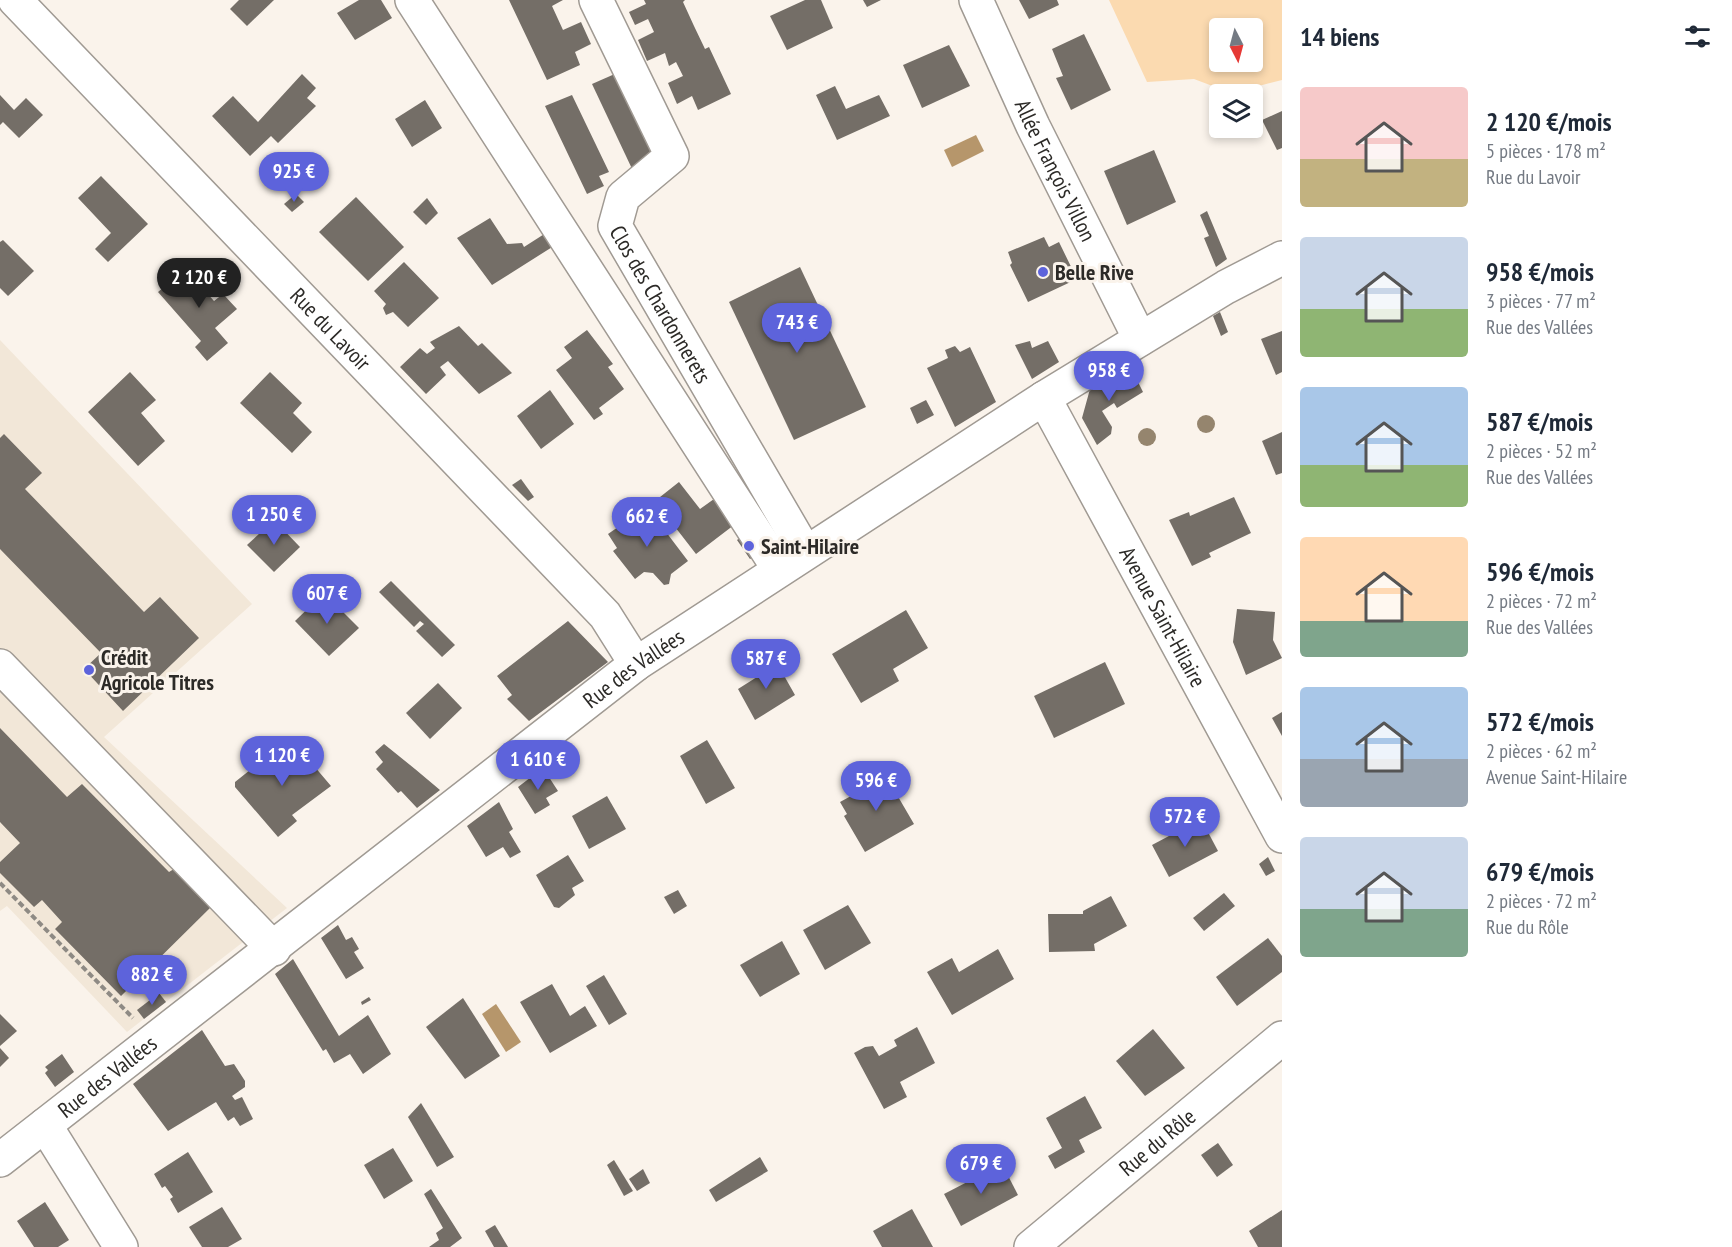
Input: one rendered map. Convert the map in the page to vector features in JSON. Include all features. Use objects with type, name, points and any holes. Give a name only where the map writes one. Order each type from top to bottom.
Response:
[{"type":"street","name":"Rue du Lavoir","points":[[15,0],[606,615],[636,664]]},
{"type":"street","points":[[412,0],[792,560]]},
{"type":"street","name":"Clos des Chardonnerets","points":[[596,0],[672,156],[623,197],[615,226],[792,560]]},
{"type":"street","name":"Allée François Villon","points":[[976,0],[1034,126],[1140,339]]},
{"type":"street","name":"Rue des Vallées","points":[[0,1160],[274,949],[636,664],[792,560],[1044,398],[1226,287],[1282,258]]},
{"type":"street","name":"Avenue Saint-Hilaire","points":[[1044,398],[1282,836]]},
{"type":"street","points":[[0,666],[274,949]]},
{"type":"street","name":"Rue du Rôle","points":[[1031,1247],[1282,1038]]},
{"type":"street","points":[[45,1125],[121,1247]]},
{"type":"path","points":[[0,883],[154,1040]]},
{"type":"shaded area","points":[[1109,0],[1282,0],[1282,80],[1263,85],[1209,85],[1194,79],[1147,82]]},
{"type":"shaded area","points":[[976,135],[984,151],[952,167],[944,150]]},
{"type":"shaded area","name":"Crédit Agricole Titres","points":[[0,340],[252,604],[104,737],[287,908],[127,1032],[7,906],[0,911]]},
{"type":"shaded area","points":[[496,1004],[521,1042],[506,1052],[482,1014]]},
{"type":"building","points":[[239,0],[274,0],[247,26],[230,9]]},
{"type":"building","points":[[359,0],[381,0],[392,18],[355,40],[337,13]]},
{"type":"building","points":[[509,0],[563,0],[552,6],[563,30],[581,22],[591,44],[575,52],[580,65],[547,80]]},
{"type":"building","points":[[644,0],[685,0],[683,2],[705,49],[709,47],[731,94],[698,110],[692,96],[677,104],[668,83],[683,76],[676,62],[669,66],[665,53],[647,61],[638,40],[654,32],[648,19],[635,25],[629,12],[646,4]]},
{"type":"building","points":[[805,0],[821,0],[833,28],[787,50],[770,16]]},
{"type":"building","points":[[863,0],[881,0],[867,7]]},
{"type":"building","points":[[1019,0],[1057,0],[1059,5],[1029,19]]},
{"type":"building","points":[[1084,34],[1111,90],[1071,110],[1056,78],[1063,76],[1052,49]]},
{"type":"building","points":[[949,45],[970,86],[922,108],[903,65]]},
{"type":"building","points":[[617,73],[659,162],[634,173],[592,84]]},
{"type":"building","points":[[302,74],[316,88],[307,98],[316,106],[278,143],[271,136],[250,156],[212,116],[233,96],[258,122]]},
{"type":"building","points":[[835,86],[846,109],[879,95],[890,116],[837,140],[816,95]]},
{"type":"building","points":[[0,95],[14,110],[26,98],[43,115],[19,138],[3,122],[0,125]]},
{"type":"building","points":[[572,95],[609,172],[599,176],[604,186],[587,194],[545,106]]},
{"type":"building","points":[[425,100],[442,128],[412,147],[395,119]]},
{"type":"building","points":[[1282,111],[1282,148],[1277,150],[1263,120]]},
{"type":"building","points":[[1154,150],[1176,202],[1127,225],[1104,171]]},
{"type":"building","points":[[101,176],[148,224],[108,262],[95,249],[111,233],[78,198]]},
{"type":"building","points":[[296,194],[304,202],[292,212],[284,204]]},
{"type":"building","points":[[356,197],[404,247],[368,281],[319,232]]},
{"type":"building","points":[[427,198],[438,213],[426,225],[413,212]]},
{"type":"building","points":[[1207,211],[1227,259],[1216,267],[1204,238],[1209,236],[1200,215]]},
{"type":"building","points":[[490,218],[507,244],[522,243],[524,247],[549,231],[557,244],[492,285],[457,238]]},
{"type":"building","name":"Belle Rive","points":[[1044,237],[1049,247],[1059,242],[1077,279],[1028,302],[1010,265],[1012,263],[1008,252]]},
{"type":"building","points":[[3,240],[34,271],[8,296],[0,288],[0,242]]},
{"type":"building","points":[[195,261],[207,275],[198,283],[214,301],[223,294],[237,309],[215,328],[228,343],[207,361],[195,347],[201,341],[158,292]]},
{"type":"building","points":[[404,262],[439,298],[408,327],[393,312],[386,315],[383,308],[386,304],[374,291]]},
{"type":"building","points":[[800,267],[866,407],[794,440],[729,302]]},
{"type":"building","points":[[1220,312],[1228,332],[1221,336],[1213,316]]},
{"type":"building","points":[[459,326],[478,346],[482,343],[512,373],[479,394],[448,361],[440,367],[446,375],[426,394],[400,367],[420,348],[427,354],[435,348],[430,342]]},
{"type":"building","points":[[587,330],[613,364],[608,367],[624,389],[599,408],[603,414],[594,420],[556,370],[572,358],[564,347]]},
{"type":"building","points":[[1282,331],[1282,372],[1276,375],[1261,339]]},
{"type":"building","points":[[1030,341],[1032,348],[1048,341],[1059,362],[1032,379],[1015,345]]},
{"type":"building","points":[[955,346],[960,352],[970,347],[996,402],[955,427],[927,368],[948,358],[945,350]]},
{"type":"building","points":[[1130,366],[1143,392],[1117,408],[1114,403],[1102,411],[1112,427],[1111,434],[1097,445],[1082,418],[1090,389]]},
{"type":"building","points":[[130,372],[156,400],[141,413],[165,441],[138,466],[88,412]]},
{"type":"building","points":[[270,372],[302,403],[293,413],[312,432],[292,453],[240,403]]},
{"type":"building","points":[[550,390],[574,424],[541,449],[517,416]]},
{"type":"building","points":[[926,400],[934,415],[917,424],[910,408]]},
{"type":"building","points":[[1282,432],[1282,473],[1276,475],[1262,441]]},
{"type":"building","points":[[4,434],[42,473],[25,489],[144,612],[160,597],[199,638],[123,711],[84,669],[101,653],[0,549],[0,438]]},
{"type":"building","points":[[521,479],[534,497],[528,501],[512,485]]},
{"type":"building","points":[[679,482],[700,509],[714,499],[734,525],[696,554],[655,501]]},
{"type":"building","points":[[1234,497],[1251,533],[1209,553],[1211,557],[1192,566],[1169,520],[1189,512],[1190,516]]},
{"type":"building","points":[[647,507],[688,561],[671,574],[669,584],[664,585],[653,573],[644,572],[635,579],[613,551],[617,548],[608,534]]},
{"type":"building","points":[[274,520],[300,547],[274,572],[247,545]]},
{"type":"building","name":"Saint-Hilaire","points":[[748,532],[761,552],[750,559],[737,540]]},
{"type":"building","points":[[391,581],[455,645],[442,657],[416,631],[424,624],[420,621],[414,627],[379,592]]},
{"type":"building","points":[[324,593],[359,628],[329,656],[295,621]]},
{"type":"building","points":[[1237,609],[1275,612],[1273,640],[1282,658],[1246,675],[1233,642]]},
{"type":"building","points":[[906,610],[928,648],[893,669],[899,681],[861,703],[832,654]]},
{"type":"building","points":[[568,621],[608,662],[529,721],[507,699],[512,695],[497,676]]},
{"type":"building","points":[[774,658],[795,695],[755,720],[738,689],[757,677],[753,670]]},
{"type":"building","points":[[1105,662],[1125,704],[1054,738],[1034,696]]},
{"type":"building","points":[[438,683],[462,708],[430,739],[406,713]]},
{"type":"building","points":[[1282,712],[1282,736],[1272,718]]},
{"type":"building","points":[[0,728],[67,797],[82,784],[169,872],[174,869],[211,907],[121,996],[55,929],[62,922],[42,900],[34,907],[0,873],[0,862],[20,843],[0,822]]},
{"type":"building","points":[[292,740],[331,786],[292,815],[297,821],[278,837],[235,787],[235,782],[250,770],[256,771]]},
{"type":"building","points":[[707,740],[735,788],[706,804],[680,756]]},
{"type":"building","points":[[384,744],[440,790],[417,808],[401,791],[398,793],[376,769],[383,762],[375,752]]},
{"type":"building","points":[[543,768],[558,791],[546,798],[550,805],[535,814],[518,787]]},
{"type":"building","points":[[887,770],[896,786],[893,788],[914,824],[865,852],[844,816],[847,814],[840,802],[862,790],[860,785]]},
{"type":"building","points":[[607,796],[626,829],[589,849],[572,816]]},
{"type":"building","points":[[499,802],[513,829],[509,832],[521,852],[510,858],[503,847],[486,857],[467,826]]},
{"type":"building","points":[[1201,819],[1218,851],[1169,877],[1152,845]]},
{"type":"building","points":[[568,855],[584,881],[572,888],[575,895],[559,908],[554,907],[536,875]]},
{"type":"building","points":[[1268,857],[1275,871],[1266,876],[1259,864]]},
{"type":"building","points":[[678,890],[687,906],[674,914],[664,897]]},
{"type":"building","points":[[1224,893],[1235,906],[1204,931],[1193,918]]},
{"type":"building","points":[[1111,896],[1127,926],[1094,944],[1095,951],[1049,952],[1048,914],[1083,914],[1083,911]]},
{"type":"building","points":[[848,905],[871,943],[825,970],[803,930]]},
{"type":"building","points":[[338,925],[346,940],[352,937],[359,949],[354,952],[364,968],[346,979],[321,938]]},
{"type":"building","points":[[1268,938],[1282,956],[1282,972],[1237,1006],[1216,977]]},
{"type":"building","points":[[782,941],[800,974],[760,997],[740,965]]},
{"type":"building","points":[[998,949],[1014,979],[952,1015],[927,972],[952,958],[959,972]]},
{"type":"building","points":[[293,959],[339,1036],[368,1015],[391,1054],[363,1074],[350,1054],[334,1063],[326,1049],[323,1051],[275,974]]},
{"type":"building","points":[[604,975],[627,1014],[609,1025],[586,986]]},
{"type":"building","points":[[552,984],[570,1016],[585,1006],[597,1026],[550,1053],[520,1002]]},
{"type":"building","points":[[159,993],[166,1002],[144,1019],[137,1010]]},
{"type":"building","points":[[369,997],[371,1000],[362,1005],[361,1002]]},
{"type":"building","points":[[463,998],[500,1056],[465,1079],[426,1027]]},
{"type":"building","points":[[0,1014],[17,1031],[0,1046]]},
{"type":"building","points":[[917,1027],[935,1063],[900,1082],[907,1097],[884,1109],[854,1053],[865,1047],[873,1046],[879,1056],[897,1046],[894,1040]]},
{"type":"building","points":[[1153,1029],[1185,1068],[1145,1096],[1116,1061]]},
{"type":"building","points":[[202,1030],[225,1066],[234,1064],[245,1081],[245,1087],[232,1096],[235,1100],[242,1097],[253,1119],[240,1126],[234,1117],[228,1121],[216,1102],[168,1131],[133,1084]]},
{"type":"building","points":[[0,1048],[9,1058],[0,1067]]},
{"type":"building","points":[[62,1054],[74,1072],[55,1087],[45,1073],[48,1070],[45,1067]]},
{"type":"building","points":[[1085,1096],[1102,1128],[1079,1140],[1085,1152],[1055,1169],[1048,1156],[1062,1148],[1046,1118]]},
{"type":"building","points":[[421,1103],[454,1157],[437,1167],[408,1117]]},
{"type":"building","points":[[1218,1143],[1233,1165],[1217,1177],[1201,1155]]},
{"type":"building","points":[[393,1148],[413,1181],[384,1199],[364,1165]]},
{"type":"building","points":[[188,1152],[213,1192],[178,1213],[170,1199],[173,1197],[165,1186],[162,1188],[154,1174]]},
{"type":"building","points":[[760,1157],[768,1171],[716,1202],[709,1190]]},
{"type":"building","points":[[614,1160],[633,1191],[624,1196],[607,1165]]},
{"type":"building","points":[[1002,1164],[1018,1195],[961,1226],[944,1194]]},
{"type":"building","points":[[643,1169],[650,1183],[637,1191],[629,1179]]},
{"type":"building","points":[[431,1189],[462,1238],[450,1247],[429,1247],[439,1240],[436,1233],[443,1228],[424,1194]]},
{"type":"building","points":[[45,1202],[69,1240],[58,1247],[34,1247],[17,1221]]},
{"type":"building","points":[[222,1207],[242,1239],[228,1247],[202,1247],[189,1227]]},
{"type":"building","points":[[912,1209],[933,1247],[882,1247],[873,1231]]},
{"type":"building","points":[[1282,1210],[1282,1247],[1258,1247],[1249,1231]]},
{"type":"building","points":[[495,1225],[508,1247],[494,1247],[485,1231]]},
{"type":"place","name":"Belle Rive","points":[[1043,272]]},
{"type":"place","name":"Saint-Hilaire","points":[[749,546]]},
{"type":"place","name":"Crédit Agricole Titres","points":[[89,670]]}]
